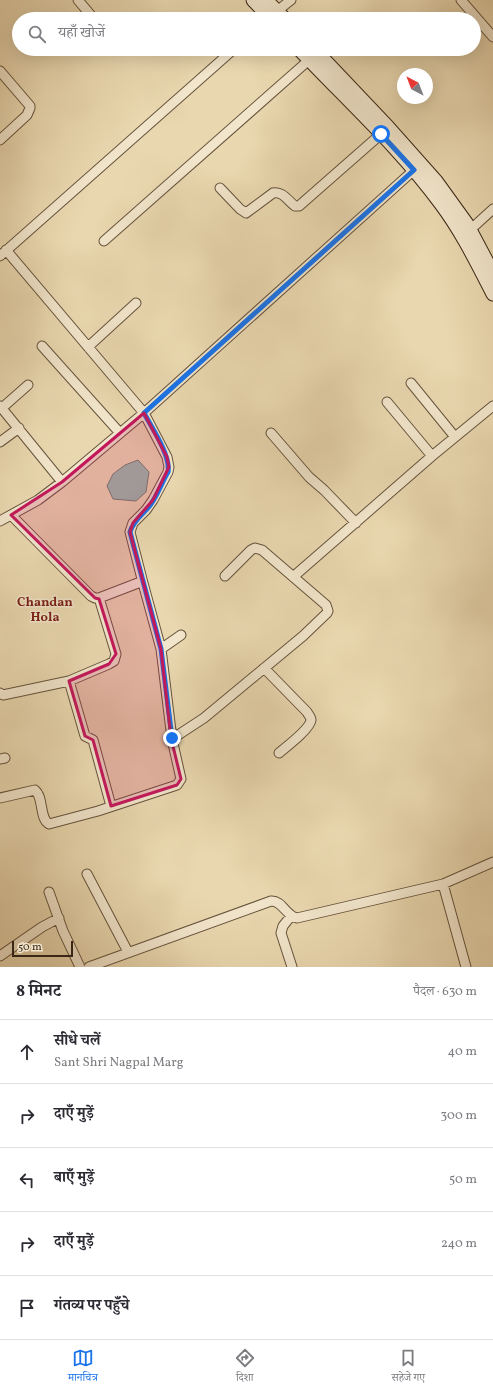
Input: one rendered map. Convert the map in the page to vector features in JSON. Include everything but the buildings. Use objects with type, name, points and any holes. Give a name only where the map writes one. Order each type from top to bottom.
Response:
[{"type":"main road","points":[[253,0],[268,12]]},
{"type":"main road","points":[[266,0],[272,12]]},
{"type":"main road","points":[[313,56],[414,170],[438,200],[459,231],[493,294]]},
{"type":"main road","points":[[313,56],[421,163],[450,199],[470,230],[493,273]]},
{"type":"street","points":[[78,0],[88,12]]},
{"type":"street","points":[[279,12],[291,0]]},
{"type":"street","points":[[461,0],[472,12]]},
{"type":"street","points":[[481,22],[493,36]]},
{"type":"street","points":[[0,798],[35,790],[39,795],[46,821],[49,824],[177,785],[181,782],[181,776],[172,739],[161,649],[130,532],[133,523],[146,510],[153,500],[168,472],[169,467],[167,457],[144,413],[88,347],[3,253],[226,56]]},
{"type":"street","points":[[104,241],[309,56]]},
{"type":"street","points":[[0,71],[30,106],[30,108],[27,115],[0,140]]},
{"type":"street","points":[[220,188],[240,209],[246,213],[273,193],[282,194],[295,206],[299,206],[381,134]]},
{"type":"street","points":[[0,521],[36,502],[144,413],[414,170]]},
{"type":"street","points":[[470,230],[493,209]]},
{"type":"street","points":[[88,347],[136,303]]},
{"type":"street","points":[[42,346],[120,433]]},
{"type":"street","points":[[411,383],[455,437]]},
{"type":"street","points":[[28,385],[1,407],[62,482]]},
{"type":"street","points":[[387,402],[432,456]]},
{"type":"street","points":[[293,577],[432,456],[493,406]]},
{"type":"street","points":[[0,442],[18,428]]},
{"type":"street","points":[[271,433],[309,477],[324,490],[356,523]]},
{"type":"street","points":[[11,515],[91,596],[99,598],[138,583],[144,584]]},
{"type":"street","points":[[172,739],[204,718],[303,636],[327,614],[328,611],[326,605],[258,548],[251,550],[225,576]]},
{"type":"street","points":[[0,693],[3,695],[69,681],[114,661],[116,654],[99,598]]},
{"type":"street","points":[[161,649],[181,635]]},
{"type":"street","points":[[264,668],[311,719],[311,722],[279,753]]},
{"type":"street","points":[[69,681],[85,736],[93,740],[111,806]]},
{"type":"street","points":[[89,967],[270,901],[274,900],[278,902],[291,916],[297,918],[443,884],[493,862]]},
{"type":"street","points":[[87,874],[128,952]]},
{"type":"street","points":[[443,884],[466,967]]},
{"type":"street","points":[[49,892],[63,931],[80,967]]},
{"type":"street","points":[[291,916],[283,926],[282,933],[292,967]]},
{"type":"street","points":[[0,956],[42,927],[59,918]]},
{"type":"highlighted area","points":[[144,413],[167,457],[169,467],[153,500],[133,523],[130,532],[161,649],[171,738],[181,779],[177,785],[111,806],[93,740],[85,736],[69,681],[109,664],[116,654],[99,599],[95,598],[11,515],[62,482]]},
{"type":"shaded area","points":[[138,460],[149,472],[146,492],[136,501],[113,499],[107,486],[113,474],[125,465]]},
{"type":"district","name":"Chandan Hola","points":[[45,610]]},
{"type":"route","points":[[172,738],[161,649],[130,532],[135,520],[146,510],[153,500],[168,472],[169,467],[167,457],[144,413],[414,170],[381,134]]}]
